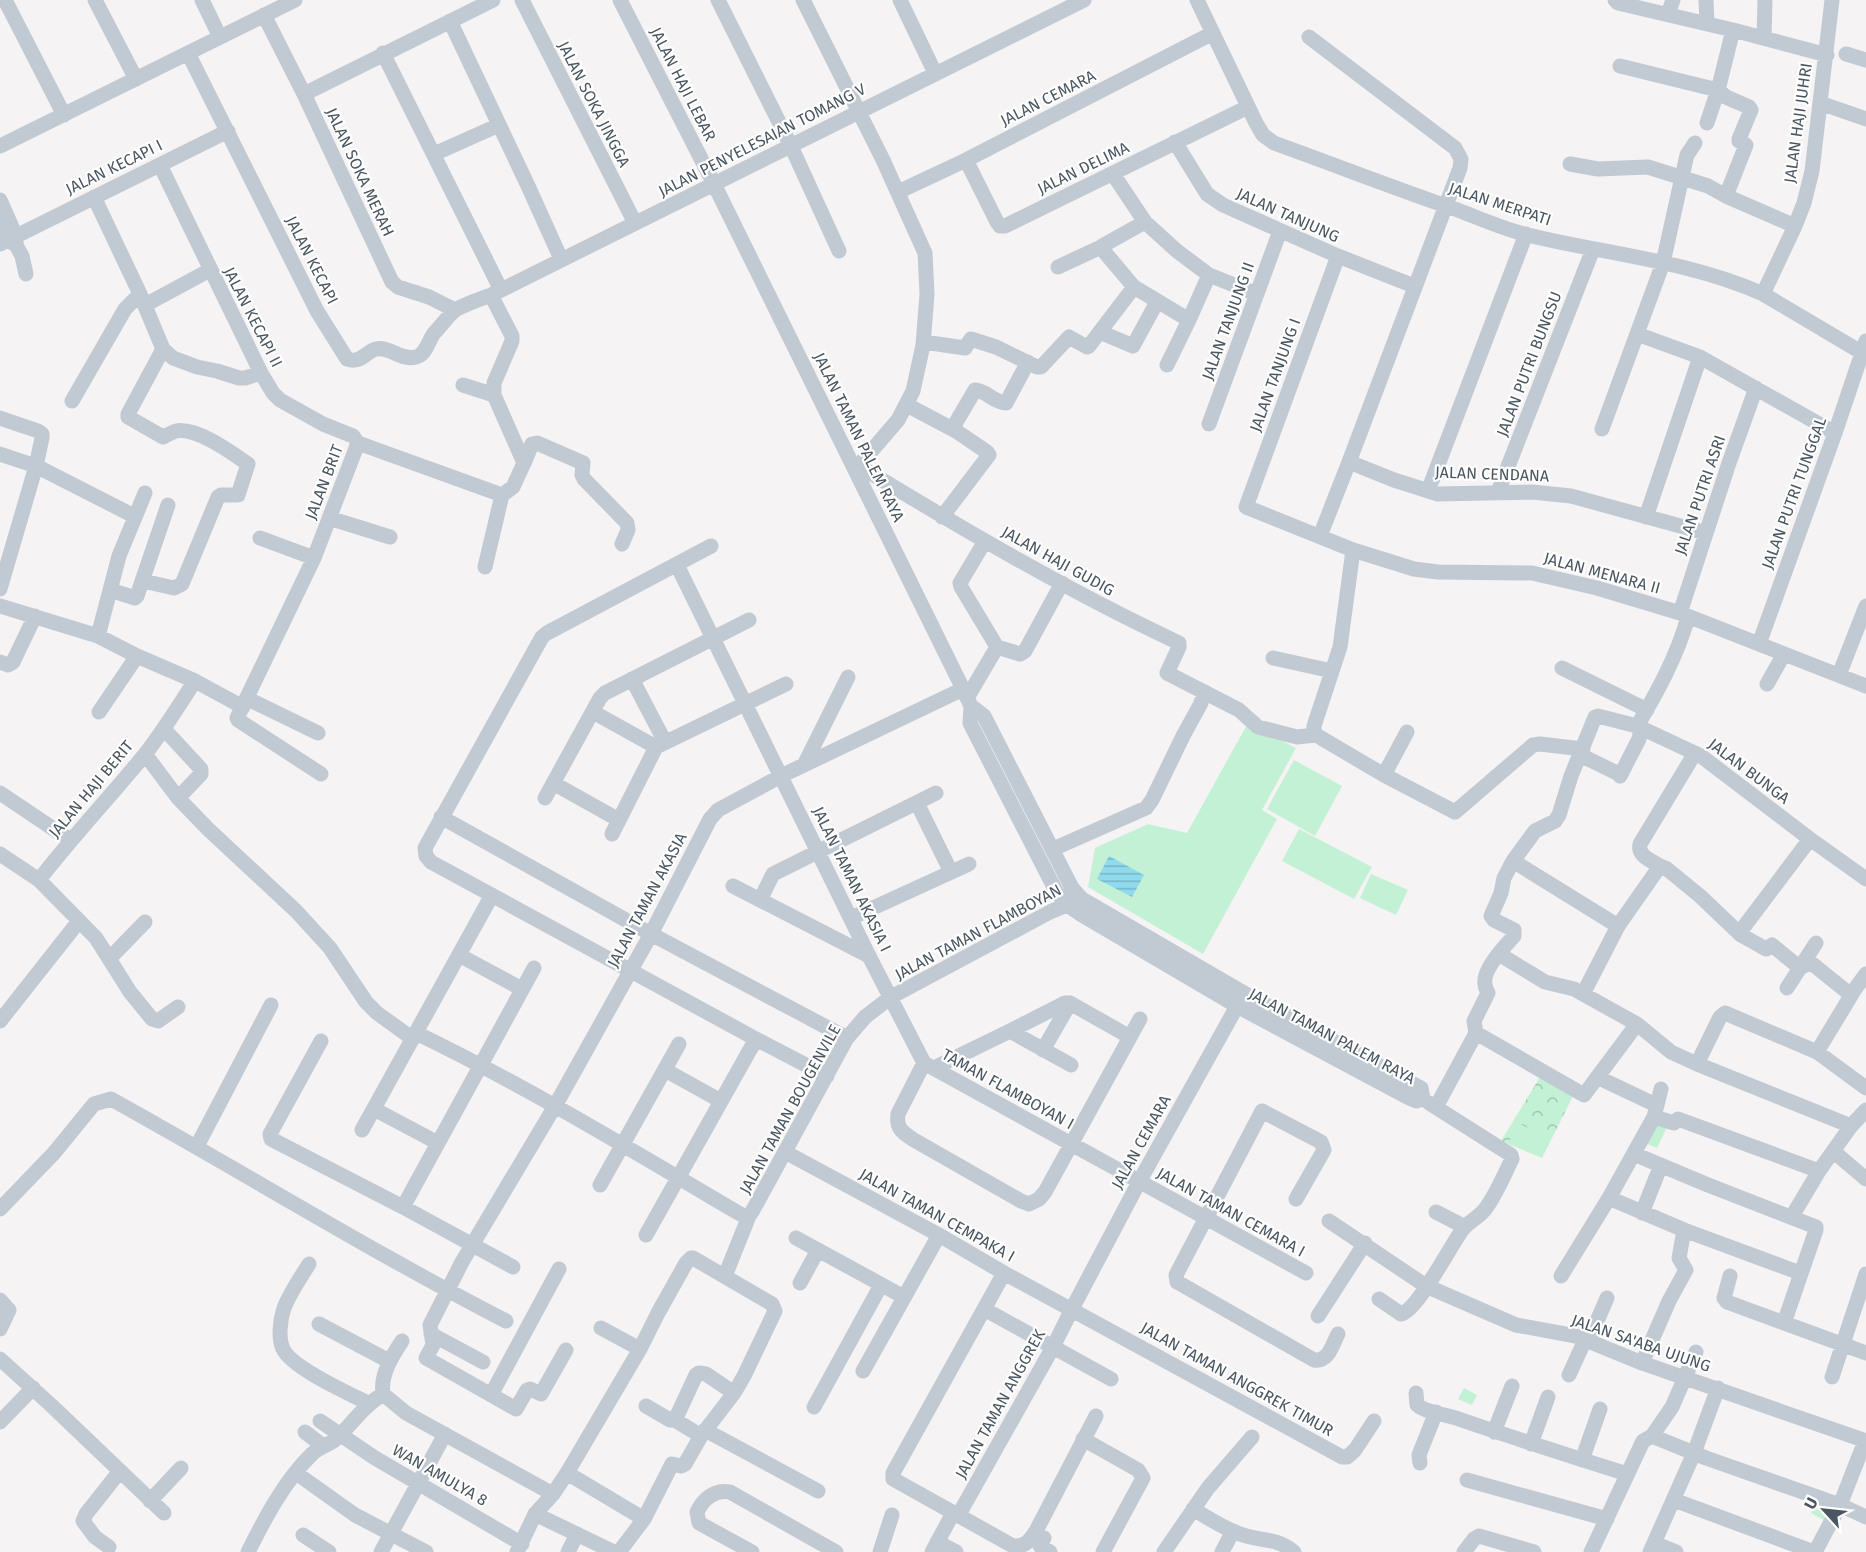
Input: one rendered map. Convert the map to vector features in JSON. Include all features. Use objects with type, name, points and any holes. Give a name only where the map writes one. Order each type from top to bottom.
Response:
[{"type":"street","points":[[5,0],[64,115]]},
{"type":"street","points":[[95,0],[136,79]]},
{"type":"street","points":[[202,0],[220,37]]},
{"type":"street","points":[[0,146],[295,0]]},
{"type":"street","points":[[304,94],[493,0]]},
{"type":"street","name":"JALAN SOKA JINGGA","points":[[522,0],[635,224]]},
{"type":"street","name":"JALAN HAJI LEBAR","points":[[620,0],[714,184]]},
{"type":"street","points":[[718,0],[791,146],[839,251]]},
{"type":"street","points":[[803,0],[926,253],[927,294],[924,342],[913,392],[907,405],[885,436],[858,467]]},
{"type":"street","points":[[900,0],[935,73]]},
{"type":"street","name":"JALAN PENYELESAIAN TOMANG V","points":[[455,310],[635,224],[1084,0]]},
{"type":"street","name":"JALAN MERPATI","points":[[1197,0],[1263,135],[1274,143],[1392,188],[1526,234],[1663,263],[1724,279],[1763,294],[1865,349]]},
{"type":"street","name":"JALAN HAJI JUHRI","points":[[1615,0],[1618,3],[1670,7],[1707,24],[1827,55]]},
{"type":"street","points":[[1706,0],[1707,24]]},
{"type":"street","points":[[1764,38],[1766,0]]},
{"type":"street","name":"JALAN HAJI JUHRI","points":[[1763,294],[1795,226],[1812,171],[1832,0]]},
{"type":"street","name":"JALAN SOKA MERAH","points":[[264,15],[304,94],[392,282],[398,287],[429,297],[455,310]]},
{"type":"street","points":[[450,21],[561,259]]},
{"type":"street","points":[[1707,123],[1718,90],[1732,30]]},
{"type":"street","name":"JALAN CEMARA","points":[[898,192],[966,160],[1213,33]]},
{"type":"street","points":[[1310,38],[1461,155],[1461,163],[1320,536]]},
{"type":"street","name":"JALAN KECAPI","points":[[188,53],[317,311],[347,358],[354,361],[376,349],[386,349],[406,357],[418,357],[425,351],[431,337],[455,310]]},
{"type":"street","points":[[383,53],[434,154],[496,292],[512,336],[494,383],[494,395],[524,463]]},
{"type":"street","points":[[1846,54],[1866,60]]},
{"type":"street","points":[[1620,66],[1718,90],[1726,97],[1749,107],[1750,110],[1739,139],[1746,145],[1726,196]]},
{"type":"street","points":[[1820,103],[1866,119]]},
{"type":"street","name":"JALAN DELIMA","points":[[966,160],[997,222],[1000,226],[1005,226],[1248,107]]},
{"type":"street","points":[[434,154],[499,125]]},
{"type":"street","name":"JALAN KECAPI I","points":[[8,238],[228,131]]},
{"type":"street","name":"JALAN TANJUNG","points":[[1175,142],[1207,194],[1213,199],[1280,231],[1414,286]]},
{"type":"street","points":[[1602,429],[1663,263],[1687,155],[1695,143]]},
{"type":"street","points":[[1570,164],[1598,169],[1648,167],[1708,186],[1795,226]]},
{"type":"street","name":"JALAN KECAPI II","points":[[160,165],[261,373],[273,393],[280,400],[323,424],[353,436],[358,443]]},
{"type":"street","points":[[1113,174],[1145,222],[1177,251],[1209,275],[1257,294]]},
{"type":"street","name":"JALAN TAMAN PALEM RAYA","points":[[714,184],[858,467],[967,698],[970,723],[1053,849],[1072,888],[1082,899],[1240,1000]]},
{"type":"street","points":[[94,197],[143,299],[163,349],[173,358],[239,378],[261,373]]},
{"type":"street","points":[[0,200],[8,238],[22,256],[26,274]]},
{"type":"street","points":[[1058,267],[1101,248],[1145,222]]},
{"type":"street","name":"JALAN TANJUNG II","points":[[1209,424],[1280,231]]},
{"type":"street","points":[[1428,491],[1526,234]]},
{"type":"street","points":[[1101,248],[1134,287],[1189,320]]},
{"type":"street","name":"JALAN PUTRI BUNGSU","points":[[1498,492],[1593,249]]},
{"type":"street","name":"JALAN TANJUNG I","points":[[1246,507],[1338,256]]},
{"type":"street","points":[[72,401],[124,309],[210,270]]},
{"type":"street","points":[[1167,365],[1209,275]]},
{"type":"street","points":[[924,342],[965,348],[971,339],[996,347],[1041,367],[1070,337],[1087,347],[1134,287]]},
{"type":"street","points":[[1100,332],[1133,346],[1157,302]]},
{"type":"street","points":[[1637,334],[1700,357],[1835,434]]},
{"type":"street","points":[[143,581],[169,588],[178,588],[182,584],[218,496],[238,495],[248,464],[195,433],[174,431],[164,437],[131,420],[128,414],[163,349]]},
{"type":"street","name":"JALAN PUTRI TUNGGAL","points":[[1759,644],[1865,349]]},
{"type":"street","points":[[1646,517],[1700,357]]},
{"type":"street","points":[[956,431],[955,423],[975,390],[980,390],[1000,403],[1006,403],[1028,362]]},
{"type":"street","points":[[463,385],[494,395]]},
{"type":"street","name":"JALAN PUTRI ASRI","points":[[1581,752],[1618,775],[1639,739],[1639,727],[1680,646],[1684,615],[1706,533],[1756,388]]},
{"type":"street","points":[[907,405],[956,431],[989,455],[942,517]]},
{"type":"street","points":[[0,418],[42,434],[36,466],[0,589]]},
{"type":"street","name":"JALAN BRIT","points":[[245,703],[314,558],[358,443],[502,495]]},
{"type":"street","points":[[484,567],[502,495],[513,487],[532,444],[537,443],[583,463],[584,479],[627,523],[628,530],[622,544]]},
{"type":"street","points":[[0,454],[36,466],[134,516]]},
{"type":"street","name":"JALAN CENDANA","points":[[1349,462],[1428,491],[1448,494],[1532,492],[1571,496],[1706,533]]},
{"type":"street","name":"JALAN HAJI GUDIG","points":[[858,467],[985,541],[1122,616],[1179,643],[1167,673],[1205,692]]},
{"type":"street","points":[[98,636],[119,556],[145,493]]},
{"type":"street","points":[[110,590],[135,597],[143,581],[168,505]]},
{"type":"street","name":"JALAN MENARA II","points":[[1246,507],[1353,550],[1414,569],[1438,572],[1532,573],[1597,588],[1684,615],[1866,686]]},
{"type":"street","points":[[329,518],[390,537]]},
{"type":"street","points":[[260,538],[314,558]]},
{"type":"street","points":[[985,541],[960,583],[998,647],[1020,654],[1025,651],[1062,583]]},
{"type":"street","points":[[711,546],[547,633],[542,638],[441,817],[425,848],[426,856],[431,862],[826,1076]]},
{"type":"street","points":[[1316,735],[1314,726],[1340,647],[1353,550]]},
{"type":"street","name":"JALAN TAMAN AKASIA I","points":[[677,565],[891,997]]},
{"type":"street","points":[[0,606],[98,636],[136,656],[318,733]]},
{"type":"street","points":[[1839,675],[1866,606]]},
{"type":"street","points":[[0,662],[8,665],[14,662],[35,616]]},
{"type":"street","points":[[544,798],[605,693],[749,620]]},
{"type":"street","points":[[967,698],[998,647]]},
{"type":"street","points":[[1767,684],[1784,654]]},
{"type":"street","points":[[99,712],[136,656]]},
{"type":"street","points":[[1273,658],[1332,671]]},
{"type":"street","points":[[1562,668],[1647,710]]},
{"type":"street","points":[[804,765],[848,677]]},
{"type":"street","points":[[632,679],[661,745]]},
{"type":"street","name":"JALAN HAJI BERIT","points":[[39,880],[164,729],[195,681]]},
{"type":"street","points":[[612,834],[661,745],[786,684]]},
{"type":"street","points":[[1053,849],[1146,808],[1205,692],[1239,710],[1258,726],[1297,737],[1316,735],[1384,775],[1455,812],[1533,745],[1540,744],[1581,752],[1555,821],[1534,831],[1504,878],[1501,893],[1491,916],[1515,932],[1514,936],[1499,954],[1485,977],[1488,993],[1474,1021],[1476,1033],[1429,1103]]},
{"type":"street","name":"JALAN TAMAN AKASIA","points":[[491,1395],[428,1361],[426,1358],[433,1345],[430,1325],[472,1245],[555,1106],[651,934],[713,814],[804,765],[967,698]]},
{"type":"street","points":[[245,703],[238,720],[321,774]]},
{"type":"street","points":[[592,712],[661,745]]},
{"type":"street","name":"JALAN BUNGA","points":[[1581,752],[1593,720],[1598,716],[1639,727],[1701,756],[1810,839],[1865,877]]},
{"type":"street","points":[[164,729],[201,769],[201,774],[178,798]]},
{"type":"street","points":[[1384,775],[1407,732]]},
{"type":"street","points":[[1695,753],[1640,844],[1641,854],[1694,890],[1741,935],[1766,949],[1772,945],[1800,968]]},
{"type":"street","points":[[144,754],[178,798],[208,830],[296,911],[330,948],[366,1002],[377,1013],[414,1036],[480,1064],[679,1176],[735,1211],[746,1226]]},
{"type":"street","points":[[553,783],[619,820]]},
{"type":"street","name":"JALAN TAMAN PALEM RAYA","points":[[1010,784],[1056,891],[1066,904],[1082,915],[1240,1000],[1407,1097],[1429,1103],[1511,1155],[1512,1159],[1486,1209],[1465,1227]]},
{"type":"street","points":[[0,793],[70,840]]},
{"type":"street","points":[[760,900],[773,874],[936,793]]},
{"type":"street","points":[[916,803],[951,872]]},
{"type":"street","points":[[441,817],[651,934],[847,1038]]},
{"type":"street","points":[[1740,932],[1810,839]]},
{"type":"street","points":[[0,854],[39,880],[96,938],[130,992],[154,1021],[158,1021],[178,1007]]},
{"type":"street","points":[[1513,861],[1618,926]]},
{"type":"street","points":[[851,918],[969,864]]},
{"type":"street","points":[[1583,994],[1618,926],[1660,866]]},
{"type":"street","points":[[733,886],[869,956]]},
{"type":"street","points":[[362,1130],[492,895]]},
{"type":"street","name":"JALAN TAMAN FLAMBOYAN","points":[[891,997],[1066,904],[1082,899]]},
{"type":"street","points":[[3,1011],[79,921]]},
{"type":"street","points":[[110,958],[145,922]]},
{"type":"street","points":[[1787,988],[1816,943]]},
{"type":"street","points":[[1499,954],[1545,982],[1574,989],[1636,1024],[1671,1052],[1851,1126]]},
{"type":"street","points":[[459,955],[522,989]]},
{"type":"street","points":[[1800,968],[1810,962],[1851,995]]},
{"type":"street","points":[[403,1207],[534,968]]},
{"type":"street","points":[[1817,1052],[1866,974]]},
{"type":"street","name":"JALAN TAMAN BOUGENVILE","points":[[725,1276],[746,1226],[847,1038],[865,1017],[891,997]]},
{"type":"street","name":"TAMAN FLAMBOYAN I","points":[[891,997],[929,1065],[1139,1182]]},
{"type":"street","name":"JALAN CEMARA","points":[[1072,1309],[1240,1000]]},
{"type":"street","points":[[1130,1037],[1070,1003],[1065,1003],[1010,1032],[929,1065],[898,1114],[897,1123],[901,1132],[914,1140],[1029,1204],[1039,1199],[1045,1192],[1140,1019]]},
{"type":"street","points":[[1043,1050],[1070,1003]]},
{"type":"street","points":[[197,1146],[271,1005]]},
{"type":"street","points":[[1697,1064],[1720,1017],[1725,1013],[1817,1052],[1866,1088]]},
{"type":"street","points":[[1476,1033],[1584,1095],[1636,1024]]},
{"type":"street","points":[[1010,1032],[1071,1065]]},
{"type":"street","points":[[646,1235],[756,1039]]},
{"type":"street","points":[[321,1041],[270,1134],[271,1139],[513,1267]]},
{"type":"street","points":[[600,1185],[679,1044]]},
{"type":"street","points":[[664,1070],[721,1101]]},
{"type":"street","points":[[1597,1077],[1675,1123],[1678,1119],[1819,1171]]},
{"type":"street","points":[[1561,1276],[1634,1154],[1655,1111],[1661,1089]]},
{"type":"street","points":[[0,1209],[54,1153],[94,1104],[111,1099],[197,1146],[447,1291],[506,1322]]},
{"type":"street","points":[[374,1110],[438,1143]]},
{"type":"street","points":[[1296,1199],[1324,1150],[1323,1145],[1262,1111],[1176,1275],[1177,1282],[1314,1360],[1322,1361],[1326,1358],[1338,1334]]},
{"type":"street","points":[[1794,1217],[1794,1213],[1819,1171],[1851,1126],[1865,1113]]},
{"type":"street","points":[[1833,1151],[1866,1179]]},
{"type":"street","name":"JALAN TAMAN CEMPAKA I","points":[[785,1152],[1072,1309]]},
{"type":"street","points":[[1634,1154],[1794,1217],[1816,1228],[1784,1323]]},
{"type":"street","points":[[1642,1213],[1660,1165]]},
{"type":"street","name":"JALAN TAMAN CEMARA I","points":[[1139,1182],[1306,1273]]},
{"type":"street","points":[[1609,1198],[1684,1230],[1800,1273]]},
{"type":"street","points":[[1379,1299],[1401,1314],[1427,1286],[1465,1227],[1436,1212]]},
{"type":"street","name":"JALAN SA'ABA UJUNG","points":[[1329,1221],[1427,1286],[1516,1325],[1576,1336],[1642,1363],[1866,1441]]},
{"type":"street","points":[[1642,1363],[1669,1301],[1686,1270],[1679,1258],[1684,1230]]},
{"type":"street","points":[[863,1371],[939,1235]]},
{"type":"street","points":[[796,1238],[904,1297]]},
{"type":"street","points":[[1318,1316],[1365,1243]]},
{"type":"street","points":[[800,1283],[818,1250]]},
{"type":"street","points":[[520,1548],[535,1514],[553,1494],[567,1473],[640,1349],[688,1260],[693,1258],[772,1304],[775,1311],[734,1393],[703,1433],[685,1464],[681,1466],[672,1464],[644,1519],[619,1552]]},
{"type":"street","points":[[309,1264],[284,1308],[280,1325],[283,1348],[288,1356],[315,1375],[368,1403]]},
{"type":"street","points":[[559,1269],[491,1395],[516,1409],[527,1390],[541,1394],[566,1350]]},
{"type":"street","points":[[1004,1273],[892,1476],[895,1481],[951,1519],[1020,1547],[1028,1543],[1036,1531],[1096,1416]]},
{"type":"street","points":[[1832,1377],[1866,1274]]},
{"type":"street","points":[[1731,1276],[1725,1300],[1866,1353]]},
{"type":"street","points":[[814,1407],[881,1284]]},
{"type":"street","points":[[1569,1375],[1607,1298]]},
{"type":"street","points":[[0,1300],[8,1306],[9,1310],[0,1329]]},
{"type":"street","points":[[984,1309],[1111,1379]]},
{"type":"street","name":"JALAN TAMAN ANGGREK","points":[[935,1547],[1053,1347],[1072,1309]]},
{"type":"street","name":"JALAN TAMAN ANGGREK TIMUR","points":[[1072,1309],[1342,1457],[1347,1457],[1355,1450],[1374,1421]]},
{"type":"street","points":[[319,1324],[389,1361]]},
{"type":"street","points":[[601,1328],[640,1349]]},
{"type":"street","points":[[431,1334],[483,1362]]},
{"type":"street","points":[[402,1341],[389,1361],[381,1384],[383,1394],[406,1413],[553,1494]]},
{"type":"street","points":[[1591,1552],[1643,1440],[1652,1436],[1672,1407],[1696,1352]]},
{"type":"street","points":[[1,1360],[164,1514]]},
{"type":"street","points":[[675,1420],[699,1373],[706,1374],[734,1393]]},
{"type":"street","points":[[1494,1432],[1512,1386]]},
{"type":"street","points":[[0,1422],[33,1388]]},
{"type":"street","points":[[1676,1552],[1652,1548],[1694,1453],[1718,1388]]},
{"type":"street","points":[[248,1552],[278,1498],[310,1455],[331,1443],[368,1403],[383,1394]]},
{"type":"street","points":[[1416,1394],[1416,1401],[1420,1407],[1627,1474]]},
{"type":"street","points":[[1531,1444],[1548,1397]]},
{"type":"street","points":[[646,1406],[670,1420],[675,1420],[703,1433],[819,1491]]},
{"type":"street","points":[[1582,1460],[1600,1410]]},
{"type":"street","points":[[1420,1463],[1419,1455],[1436,1412]]},
{"type":"street","name":"WAN AMULYA 8","points":[[320,1421],[520,1548]]},
{"type":"street","points":[[305,1432],[323,1446]]},
{"type":"street","points":[[381,1552],[445,1434]]},
{"type":"street","points":[[1652,1436],[1840,1505],[1866,1517]]},
{"type":"street","points":[[1164,1552],[1208,1488],[1252,1437]]},
{"type":"street","points":[[1083,1439],[1138,1470],[1143,1478],[1103,1552]]},
{"type":"street","points":[[1674,1500],[1815,1552],[1840,1505],[1866,1441]]},
{"type":"street","points":[[150,1501],[181,1468]]},
{"type":"street","points":[[108,1549],[83,1521],[120,1471]]},
{"type":"street","points":[[296,1473],[355,1515],[426,1552]]},
{"type":"street","points":[[567,1473],[644,1519]]},
{"type":"street","points":[[1467,1479],[1606,1519]]},
{"type":"street","points":[[752,1552],[699,1522],[697,1512],[702,1501],[723,1491],[730,1492],[836,1552]]},
{"type":"street","points":[[1193,1509],[1233,1531],[1272,1540],[1294,1552]]},
{"type":"street","points":[[535,1514],[614,1552]]},
{"type":"street","points":[[880,1552],[892,1515]]},
{"type":"street","points":[[1222,1552],[1233,1531]]},
{"type":"street","points":[[568,1552],[578,1534]]},
{"type":"street","points":[[303,1535],[329,1552]]},
{"type":"street","points":[[1464,1552],[1477,1536],[1534,1552]]},
{"type":"street","points":[[935,1547],[956,1552]]},
{"type":"green space","points":[[1248,723],[1296,748],[1262,810],[1277,819],[1203,954],[1088,887],[1095,848],[1148,824],[1187,833]]},
{"type":"green space","points":[[1294,760],[1342,786],[1315,836],[1267,809]]},
{"type":"green space","points":[[1299,829],[1372,867],[1354,899],[1282,861]]},
{"type":"green space","points":[[1371,874],[1408,890],[1396,915],[1360,898]]},
{"type":"green space","points":[[1546,1067],[1579,1084],[1542,1158],[1501,1141]]},
{"type":"green space","points":[[1655,1122],[1667,1127],[1657,1148],[1645,1143]]},
{"type":"green space","points":[[1518,1123],[1550,1139],[1541,1157],[1509,1142]]},
{"type":"green space","points":[[1464,1388],[1477,1395],[1472,1405],[1458,1399]]},
{"type":"green space","points":[[1816,1502],[1833,1510],[1827,1522],[1811,1513]]},
{"type":"water","points":[[1109,856],[1144,875],[1132,897],[1097,879]]}]
